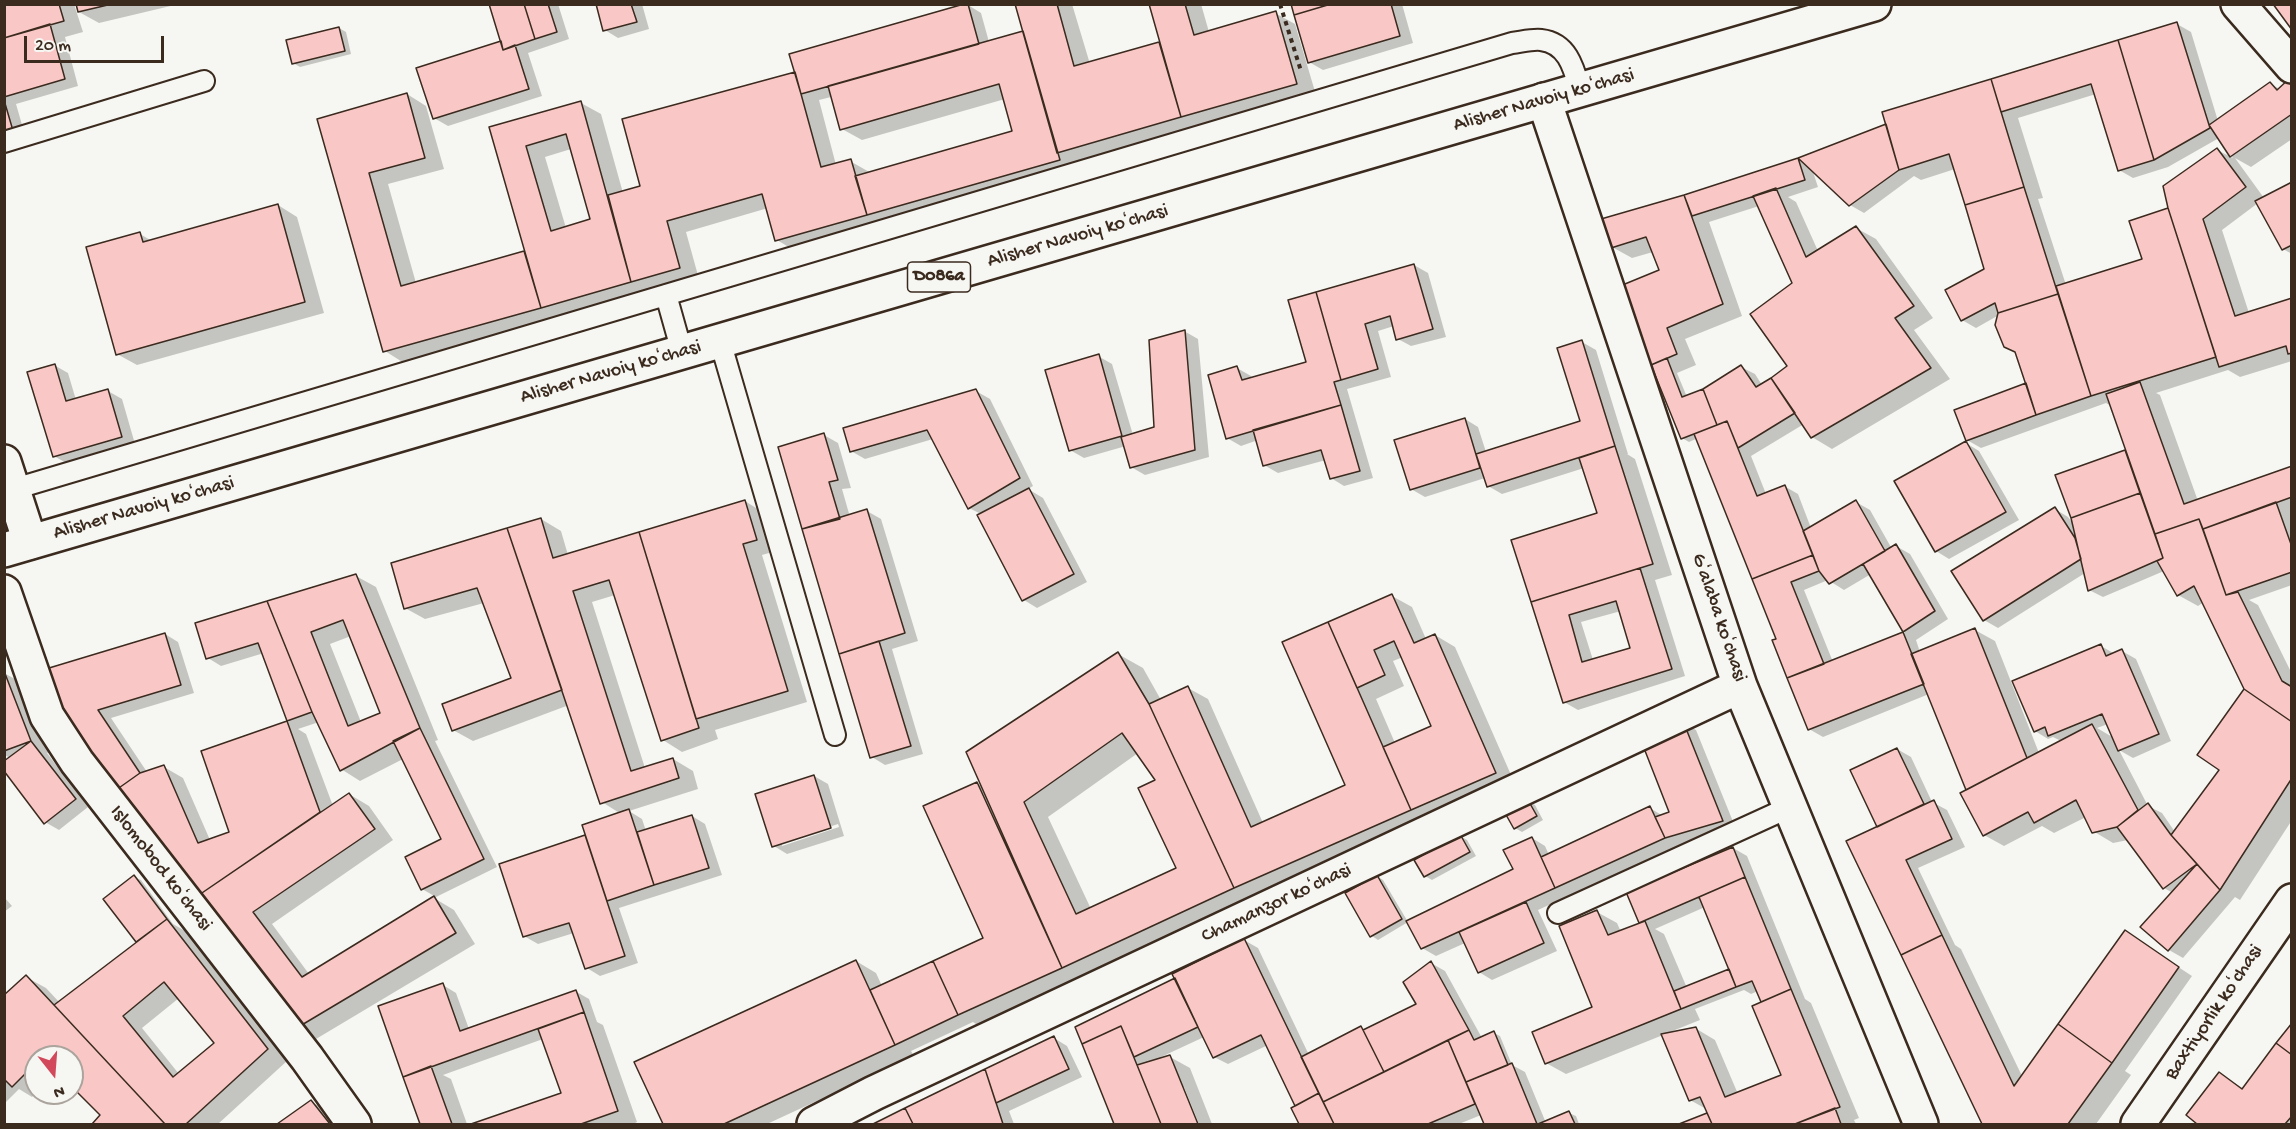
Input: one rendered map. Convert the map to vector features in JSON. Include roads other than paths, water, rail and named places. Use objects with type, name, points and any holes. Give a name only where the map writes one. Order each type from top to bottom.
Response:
[{"type":"street","name":"Alisher Navoiy koʻchasi","points":[[17,546],[1874,4]]},
{"type":"street","points":[[2238,4],[2292,66]]},
{"type":"street","name":"Gʻalaba koʻchasi","points":[[1544,100],[1740,686],[1921,1125]]},
{"type":"street","points":[[7,481],[17,546]]},
{"type":"street","name":"Islomobod koʻchasi","points":[[4,592],[47,716],[77,762],[307,1058],[354,1125]]},
{"type":"street","name":"Chamanzor koʻchasi","points":[[814,1125],[874,1093],[1740,686]]},
{"type":"street","name":"Baxtiyorlik koʻchasi","points":[[2138,1125],[2292,901]]},
{"type":"lane","points":[[7,481],[666,295],[1512,43],[1542,40],[1561,48],[1571,61],[1580,90]]},
{"type":"lane","points":[[4,142],[204,81]]},
{"type":"lane","points":[[666,295],[682,352]]},
{"type":"lane","points":[[720,341],[835,735]]},
{"type":"lane","points":[[1558,913],[1790,807]]}]
